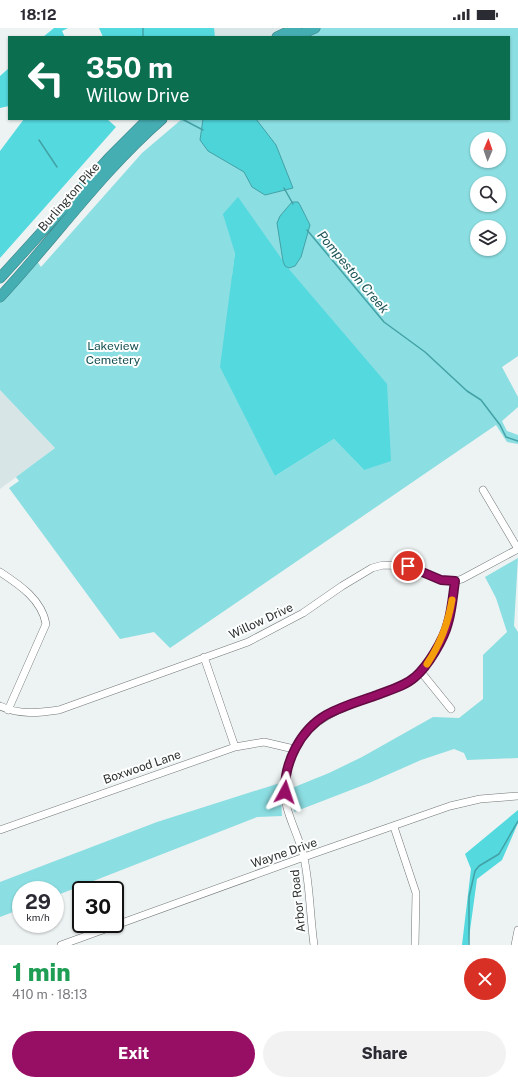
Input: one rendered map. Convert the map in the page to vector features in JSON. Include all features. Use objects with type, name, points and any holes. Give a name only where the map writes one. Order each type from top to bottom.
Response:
[{"type":"highway","points":[[282,33],[296,28]]},
{"type":"highway","points":[[297,36],[314,28]]},
{"type":"highway","name":"Burlington Pike","points":[[0,278],[110,158],[147,120]]},
{"type":"highway","name":"Burlington Pike","points":[[0,297],[98,183],[141,137],[161,120]]},
{"type":"street","points":[[455,581],[462,579],[518,549],[483,490]]},
{"type":"street","name":"Willow Drive","points":[[0,706],[8,710],[31,713],[59,710],[248,642],[303,613],[342,586],[372,568],[383,565],[408,566],[441,580],[455,581]]},
{"type":"street","points":[[0,572],[37,601],[44,614],[46,624],[8,710]]},
{"type":"street","name":"Arbor Road","points":[[314,945],[304,857],[288,808],[285,792],[288,768],[294,749],[307,732],[325,716],[339,708],[402,686],[421,672],[429,661],[449,622],[455,581]]},
{"type":"street","points":[[204,657],[235,747]]},
{"type":"street","points":[[421,672],[451,709]]},
{"type":"street","name":"Boxwood Lane","points":[[0,830],[235,747],[264,742],[294,749]]},
{"type":"street","name":"Wayne Drive","points":[[61,945],[304,857],[465,803],[480,799],[518,796]]},
{"type":"street","points":[[394,827],[416,893],[415,945]]},
{"type":"street","points":[[515,945],[518,930]]},
{"type":"shaded area","points":[[54,28],[68,28],[62,31],[64,36],[44,36]]},
{"type":"shaded area","points":[[99,28],[214,28],[215,36],[103,36]]},
{"type":"shaded area","points":[[205,28],[296,28],[279,36],[213,36]]},
{"type":"shaded area","points":[[8,69],[8,106],[0,108],[0,76]]},
{"type":"shaded area","points":[[23,120],[108,120],[116,127],[0,258],[0,151]]},
{"type":"shaded area","points":[[203,120],[257,120],[276,145],[293,188],[265,195],[252,187],[244,172],[208,151],[200,140]]},
{"type":"shaded area","points":[[238,197],[288,268],[387,384],[391,461],[364,470],[334,439],[275,476],[220,367],[235,253],[223,214]]},
{"type":"shaded area","points":[[292,202],[298,202],[310,225],[301,257],[295,266],[289,268],[285,266],[283,261],[277,223],[280,216]]},
{"type":"shaded area","points":[[0,390],[55,448],[0,489]]},
{"type":"shaded area","points":[[518,810],[518,823],[502,860],[477,879],[468,945],[462,945],[471,869],[465,854]]},
{"type":"green space","name":"Lakeview Cemetery","points":[[315,28],[518,28],[518,356],[502,367],[518,397],[518,407],[502,421],[507,431],[518,435],[518,444],[507,442],[496,425],[170,648],[154,632],[120,639],[9,488],[19,481],[16,477],[55,448],[0,390],[0,297],[34,257],[41,267],[142,153],[181,120],[510,120],[510,36],[297,36]],"holes":[[[235,253],[364,470],[334,439],[275,476],[232,277]]]},
{"type":"green space","points":[[518,558],[514,626],[518,632],[518,758],[467,760],[464,753],[454,749],[421,760],[369,783],[294,812],[292,788],[329,773],[362,757],[433,717],[459,718],[483,699],[483,655],[507,632],[496,598],[485,577]]},
{"type":"green space","points":[[280,783],[282,816],[257,817],[93,881],[72,881],[72,889],[64,892],[64,881],[12,881],[12,912],[0,917],[0,882],[157,822]]},
{"type":"waterway","name":"Pompeston Creek","points":[[143,28],[143,36]]},
{"type":"waterway","name":"Pompeston Creek","points":[[184,120],[203,130]]},
{"type":"waterway","points":[[39,140],[57,167]]},
{"type":"waterway","name":"Pompeston Creek","points":[[284,188],[293,204]]},
{"type":"waterway","name":"Pompeston Creek","points":[[307,230],[384,322],[425,352],[467,391],[481,400],[500,425],[506,437],[518,441]]},
{"type":"waterway","name":"Pompeston Creek","points":[[469,945],[469,897],[475,871],[479,866],[499,854],[518,821]]},
{"type":"slow traffic","points":[[427,664],[449,622],[452,600]]},
{"type":"route","points":[[285,792],[288,768],[294,749],[318,720],[339,708],[402,686],[414,678],[421,672],[429,661],[445,632],[449,622],[455,581],[441,580],[408,566]]}]
